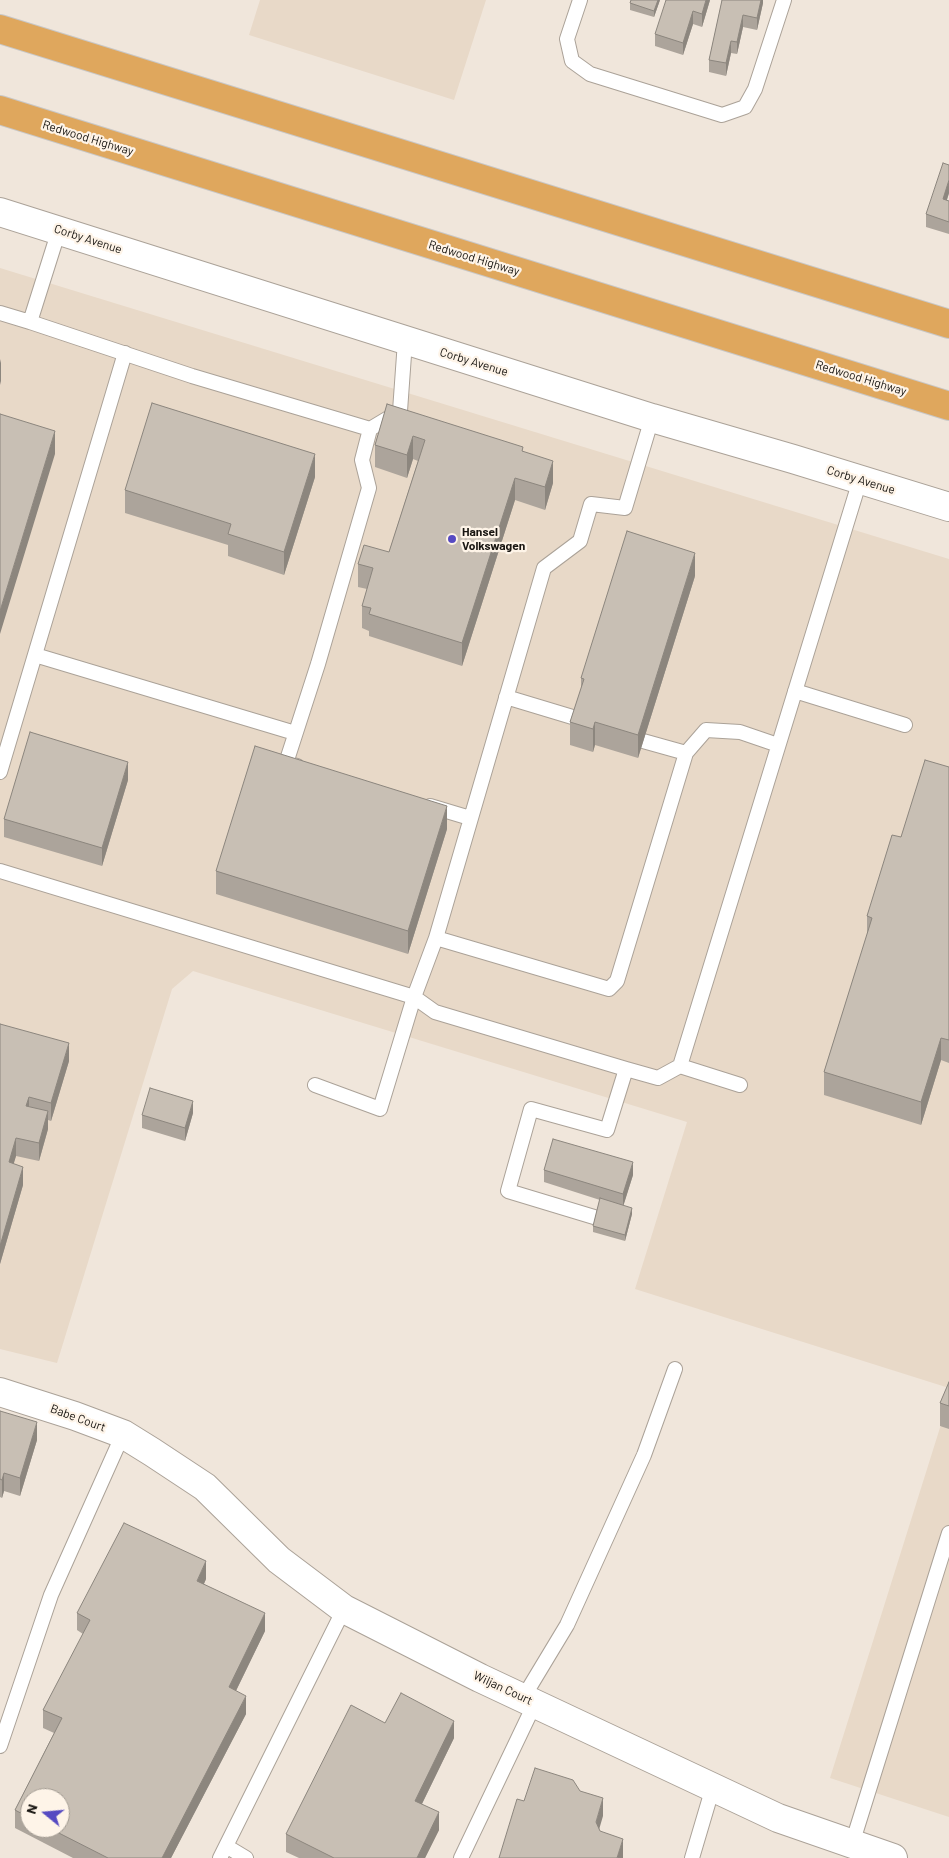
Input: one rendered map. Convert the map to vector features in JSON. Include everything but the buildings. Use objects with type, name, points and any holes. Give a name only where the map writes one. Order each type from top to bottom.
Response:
[{"type":"highway","points":[[0,29],[949,324]]},
{"type":"highway","name":"Redwood Highway","points":[[0,110],[949,406]]},
{"type":"street","name":"Corby Avenue","points":[[0,212],[652,418],[793,458],[949,507]]},
{"type":"street","name":"Babe Court","points":[[0,1392],[75,1416],[123,1434],[152,1452]]},
{"type":"street","name":"Wiljan Court","points":[[152,1452],[205,1487],[280,1560],[344,1609],[529,1700],[778,1818],[893,1858]]},
{"type":"lane","points":[[580,0],[567,39],[572,61],[590,74],[722,115],[745,107],[754,90],[784,0]]},
{"type":"lane","points":[[30,322],[60,230]]},
{"type":"lane","points":[[0,313],[200,379],[370,429]]},
{"type":"lane","points":[[314,771],[286,763],[318,664],[369,488],[362,460],[370,429],[400,411],[406,341]]},
{"type":"lane","points":[[0,772],[125,353]]},
{"type":"lane","points":[[314,1085],[380,1109],[414,997],[436,938],[544,568],[580,541],[591,504],[625,508],[652,418]]},
{"type":"lane","points":[[0,871],[414,997],[435,1012],[658,1078],[680,1066],[860,480]]},
{"type":"lane","points":[[35,655],[295,734]]},
{"type":"lane","points":[[795,691],[904,725]]},
{"type":"lane","points":[[506,697],[579,719]]},
{"type":"lane","points":[[436,938],[609,989],[617,981],[686,754],[706,730],[740,732],[778,745]]},
{"type":"lane","points":[[644,741],[686,754]]},
{"type":"lane","points":[[415,802],[470,818]]},
{"type":"lane","points":[[680,1066],[740,1086]]},
{"type":"lane","points":[[594,1217],[508,1191],[531,1109],[607,1130],[626,1069]]},
{"type":"lane","points":[[461,1858],[529,1700],[570,1617],[644,1455],[675,1368]]},
{"type":"lane","points":[[0,1746],[50,1595],[123,1434]]},
{"type":"lane","points":[[852,1844],[949,1533]]},
{"type":"lane","points":[[246,1858],[223,1852],[344,1609]]},
{"type":"lane","points":[[692,1858],[713,1787]]},
{"type":"shaded area","points":[[260,0],[486,0],[454,100],[249,35]]},
{"type":"shaded area","name":"Hansel Volkswagen","points":[[0,268],[949,559],[949,1388],[635,1289],[687,1122],[193,971],[172,989],[57,1363],[0,1349]]},
{"type":"shaded area","points":[[949,1399],[949,1817],[830,1778]]},
{"type":"place","name":"Hansel Volkswagen","points":[[452,539]]}]
